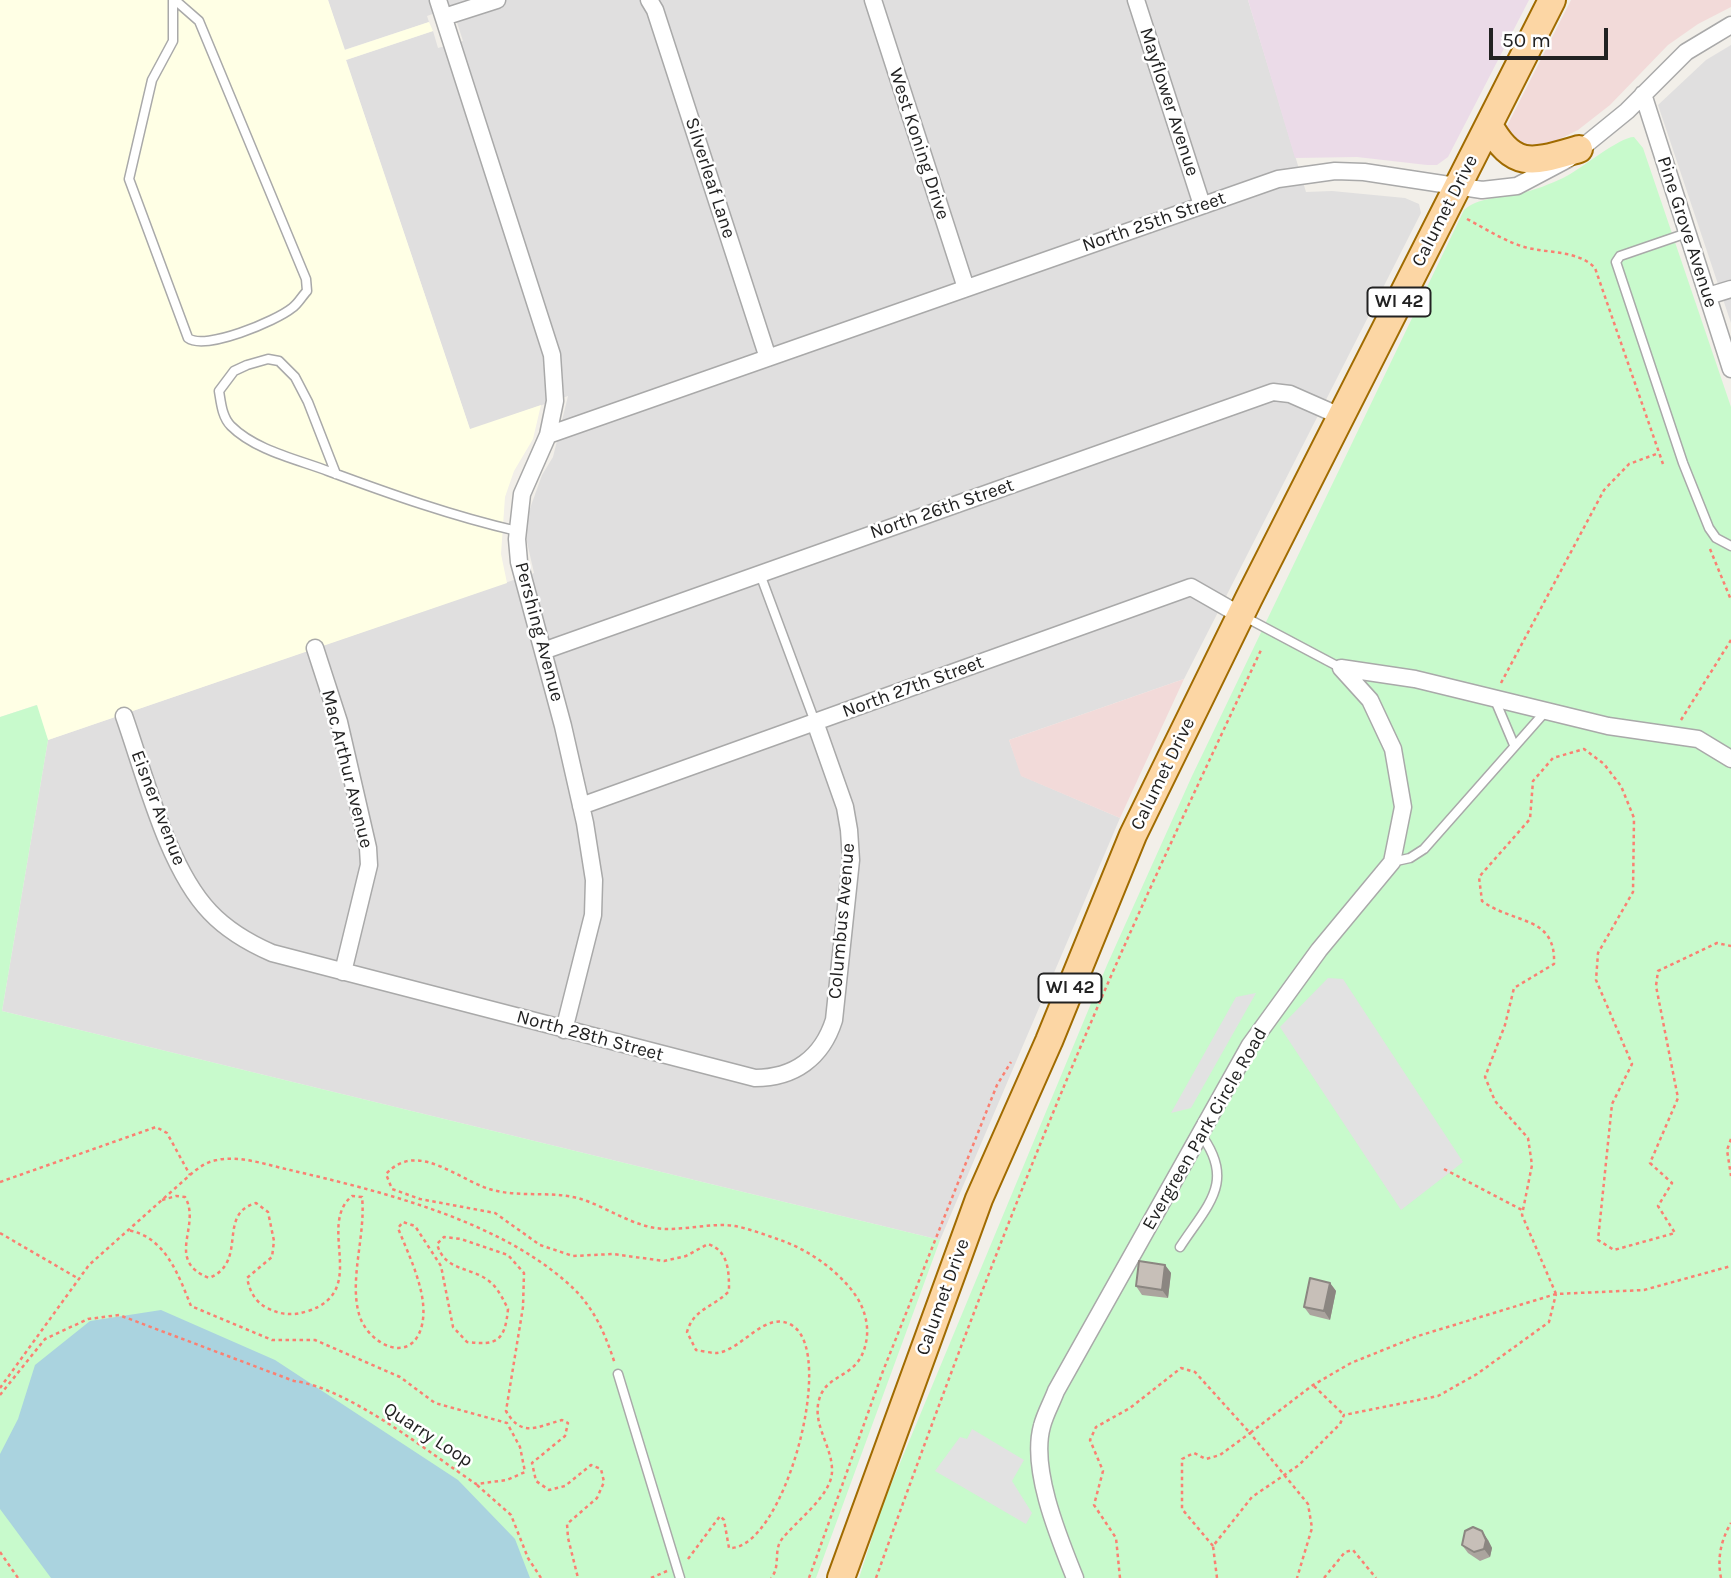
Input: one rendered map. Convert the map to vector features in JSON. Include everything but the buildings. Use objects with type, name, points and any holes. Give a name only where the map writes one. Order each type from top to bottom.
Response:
[{"type":"main road","name":"Calumet Drive","points":[[841,1578],[979,1199],[1049,1041],[1133,835],[1240,615],[1552,0]]},
{"type":"main road","points":[[1489,125],[1504,149],[1515,158],[1541,159],[1579,149]]},
{"type":"street","name":"Pershing Avenue","points":[[438,0],[552,355],[555,401],[548,435],[522,494],[517,531],[519,562],[581,806],[595,895],[593,915],[564,1030]]},
{"type":"street","points":[[444,17],[497,0]]},
{"type":"street","name":"Silverleaf Lane","points":[[649,0],[655,10],[768,358]]},
{"type":"street","name":"West Koning Drive","points":[[873,0],[966,288]]},
{"type":"street","name":"Mayflower Avenue","points":[[1136,0],[1202,205]]},
{"type":"street","name":"North 25th Street","points":[[548,435],[1278,179],[1335,171],[1364,172],[1492,190],[1517,186],[1555,168],[1643,94],[1686,52],[1731,25]]},
{"type":"street","name":"Pine Grove Avenue","points":[[1643,94],[1731,369]]},
{"type":"street","points":[[1707,296],[1731,289]]},
{"type":"street","name":"North 26th Street","points":[[543,651],[1273,392],[1290,394],[1340,416]]},
{"type":"street","name":"North 27th Street","points":[[581,806],[1191,587],[1240,615]]},
{"type":"street","name":"Mac Arthur Avenue","points":[[315,648],[339,722],[368,848],[369,865],[344,972]]},
{"type":"street","name":"Evergreen Park Circle Road","points":[[1341,668],[1415,679],[1608,726],[1674,734],[1698,740],[1731,759]]},
{"type":"street","name":"Evergreen Park Circle Road","points":[[1075,1578],[1055,1528],[1042,1475],[1041,1427],[1056,1391],[1250,1045],[1319,950],[1392,862],[1403,807],[1393,749],[1370,700],[1341,668]]},
{"type":"street","name":"Eisner Avenue","points":[[124,716],[173,855],[197,897],[210,913],[232,931],[272,953],[344,972]]},
{"type":"street","name":"Columbus Avenue","points":[[815,722],[845,807],[850,850],[834,1020],[826,1041]]},
{"type":"street","name":"North 28th Street","points":[[344,972],[755,1078],[771,1078],[800,1068],[826,1041]]},
{"type":"lane","points":[[174,0],[199,21],[306,279],[307,291],[292,309],[225,338],[206,343],[188,338],[129,179],[152,80],[173,41],[174,0]]},
{"type":"lane","points":[[1687,233],[1620,256],[1616,262],[1683,463],[1714,534],[1731,546]]},
{"type":"lane","points":[[336,474],[295,377],[279,361],[268,359],[234,371],[219,391],[221,410],[229,425],[278,453],[336,474],[458,518],[517,531]]},
{"type":"lane","points":[[759,573],[815,722]]},
{"type":"lane","name":"Evergreen Park Circle Road","points":[[1240,615],[1341,668]]},
{"type":"lane","points":[[1494,697],[1514,745]]},
{"type":"lane","points":[[1392,862],[1410,858],[1423,849],[1547,710]]},
{"type":"lane","points":[[1180,1247],[1216,1193],[1220,1176],[1209,1144],[1199,1132]]},
{"type":"lane","points":[[618,1374],[680,1578]]},
{"type":"path","points":[[1467,219],[1506,240],[1534,250],[1578,256],[1595,268],[1663,464]]},
{"type":"path","points":[[1494,697],[1604,490],[1629,464],[1659,453]]},
{"type":"path","points":[[1714,534],[1708,541],[1713,562],[1731,600]]},
{"type":"path","points":[[1674,734],[1692,699],[1731,640]]},
{"type":"path","points":[[876,1578],[988,1273],[1054,1110],[1178,825],[1261,650]]},
{"type":"path","points":[[1253,654],[1258,657]]},
{"type":"path","points":[[1213,1546],[1252,1497],[1299,1465],[1332,1432],[1344,1415],[1438,1395],[1477,1374],[1549,1322],[1556,1294],[1549,1271],[1530,1237],[1523,1211],[1532,1165],[1528,1138],[1495,1101],[1485,1077],[1505,1025],[1514,988],[1553,964],[1555,945],[1544,928],[1499,913],[1482,901],[1479,877],[1530,819],[1533,780],[1553,758],[1584,749],[1604,764],[1621,786],[1634,818],[1633,892],[1598,953],[1597,980],[1632,1064],[1612,1104],[1598,1240],[1614,1250],[1675,1233],[1658,1206],[1672,1183],[1650,1163],[1678,1098],[1656,986],[1658,971],[1717,943],[1731,946]]},
{"type":"path","points":[[808,1578],[920,1274],[992,1096],[1011,1062]]},
{"type":"path","points":[[0,1182],[156,1126],[162,1128],[170,1137],[190,1175]]},
{"type":"path","points":[[1731,1139],[1727,1150],[1731,1176]]},
{"type":"path","points":[[0,1388],[79,1279],[108,1246],[203,1164],[218,1159],[243,1159],[362,1187],[504,1240],[564,1280],[590,1306],[604,1331],[618,1374]]},
{"type":"path","points":[[651,1578],[691,1557],[720,1516],[724,1520],[729,1548],[739,1549],[748,1544],[763,1528],[783,1492],[802,1433],[808,1388],[808,1352],[796,1327],[782,1321],[764,1325],[738,1344],[718,1353],[696,1350],[687,1332],[691,1317],[703,1307],[719,1301],[729,1291],[725,1256],[714,1246],[708,1244],[686,1256],[664,1261],[613,1254],[573,1256],[540,1244],[495,1213],[420,1199],[392,1189],[386,1174],[394,1165],[409,1160],[439,1165],[494,1191],[579,1198],[654,1228],[692,1230],[733,1225],[783,1241],[833,1269],[857,1297],[868,1324],[865,1354],[855,1367],[827,1385],[819,1397],[817,1413],[831,1458],[832,1475],[817,1502],[780,1541],[777,1571],[771,1578]]},
{"type":"path","points":[[1444,1169],[1523,1211]]},
{"type":"path","points":[[162,1200],[176,1195],[185,1197],[191,1207],[184,1243],[188,1262],[197,1273],[209,1278],[222,1273],[230,1260],[237,1216],[245,1206],[256,1203],[268,1212],[274,1241],[272,1256],[247,1278],[250,1291],[260,1303],[280,1315],[319,1307],[332,1296],[339,1283],[341,1261],[338,1214],[343,1203],[352,1196],[362,1197],[357,1268],[359,1315],[375,1341],[391,1349],[406,1347],[419,1332],[423,1322],[414,1268],[398,1228],[403,1222],[415,1226],[441,1266],[453,1327],[467,1342],[486,1345],[500,1339],[506,1328],[509,1309],[489,1280],[449,1264],[440,1255],[437,1244],[444,1237],[461,1239],[508,1255],[524,1273],[523,1307],[506,1411],[514,1424],[527,1430],[562,1420],[568,1423],[565,1436],[532,1463],[536,1481],[549,1490],[565,1486],[591,1465],[601,1469],[604,1482],[597,1498],[567,1524],[578,1578]]},
{"type":"path","name":"Quarry Loop","points":[[0,1395],[45,1339],[88,1319],[119,1315],[294,1381],[317,1384],[371,1414],[476,1484],[507,1480],[524,1472],[520,1447],[507,1423],[435,1403],[400,1377],[315,1340],[272,1340],[191,1306],[171,1258],[141,1232],[127,1230]]},
{"type":"path","points":[[0,1233],[79,1279]]},
{"type":"path","points":[[1217,1578],[1213,1546],[1182,1509],[1182,1460],[1194,1453],[1206,1458],[1220,1455],[1313,1385],[1351,1363],[1419,1336],[1556,1294],[1644,1290],[1731,1266]]},
{"type":"path","points":[[1120,1578],[1116,1538],[1094,1505],[1103,1471],[1090,1440],[1096,1427],[1130,1408],[1181,1368],[1195,1372],[1250,1433],[1308,1504],[1312,1528],[1297,1578]]},
{"type":"path","points":[[1313,1385],[1344,1415]]},
{"type":"path","points":[[476,1484],[511,1515],[528,1558],[541,1578]]},
{"type":"path","points":[[1721,1578],[1718,1563],[1724,1536],[1731,1523]]},
{"type":"path","points":[[1324,1578],[1345,1552],[1353,1549],[1376,1578]]},
{"type":"path","points":[[0,1552],[18,1578]]},
{"type":"shaded area","points":[[0,0],[328,0],[345,50],[429,22],[433,31],[346,60],[470,429],[541,405],[533,439],[514,471],[505,497],[501,554],[507,583],[48,740],[36,705],[0,717]]},
{"type":"shaded area","points":[[328,0],[1248,0],[1306,192],[1332,191],[1405,198],[1419,204],[1421,213],[1184,679],[1009,740],[1022,776],[1120,818],[940,1240],[2,1011],[48,740],[534,573],[526,538],[528,514],[542,475],[553,457],[568,396],[470,430],[346,60],[433,31],[438,48],[463,41],[452,7],[427,16],[429,22],[344,50]]},
{"type":"shaded area","points":[[1248,0],[1529,0],[1448,157],[1437,165],[1427,165],[1357,157],[1295,158]]},
{"type":"shaded area","points":[[1571,0],[1731,0],[1731,7],[1698,24],[1668,45],[1610,105],[1578,130],[1531,153],[1504,132]]},
{"type":"shaded area","points":[[1731,45],[1731,323],[1658,105],[1706,60]]},
{"type":"shaded area","points":[[1184,679],[1120,818],[1021,776],[1009,740]]},
{"type":"shaded area","points":[[1328,978],[1343,979],[1463,1162],[1401,1210],[1280,1027]]},
{"type":"shaded area","points":[[1256,993],[1191,1108],[1171,1113],[1236,997]]},
{"type":"shaded area","points":[[972,1429],[1024,1460],[1012,1481],[1032,1513],[1026,1524],[935,1471],[960,1437],[967,1439]]},
{"type":"green space","points":[[1634,137],[1643,148],[1731,407],[1731,1578],[859,1578],[883,1504],[1107,965],[1192,776],[1464,210],[1483,200],[1526,192],[1553,182],[1619,142]]},
{"type":"green space","points":[[37,705],[48,740],[2,1011],[940,1240],[816,1578],[0,1578],[0,717]]},
{"type":"water","points":[[161,1310],[275,1360],[458,1480],[515,1539],[530,1578],[51,1578],[0,1509],[0,1454],[18,1419],[35,1365],[90,1321]]}]
